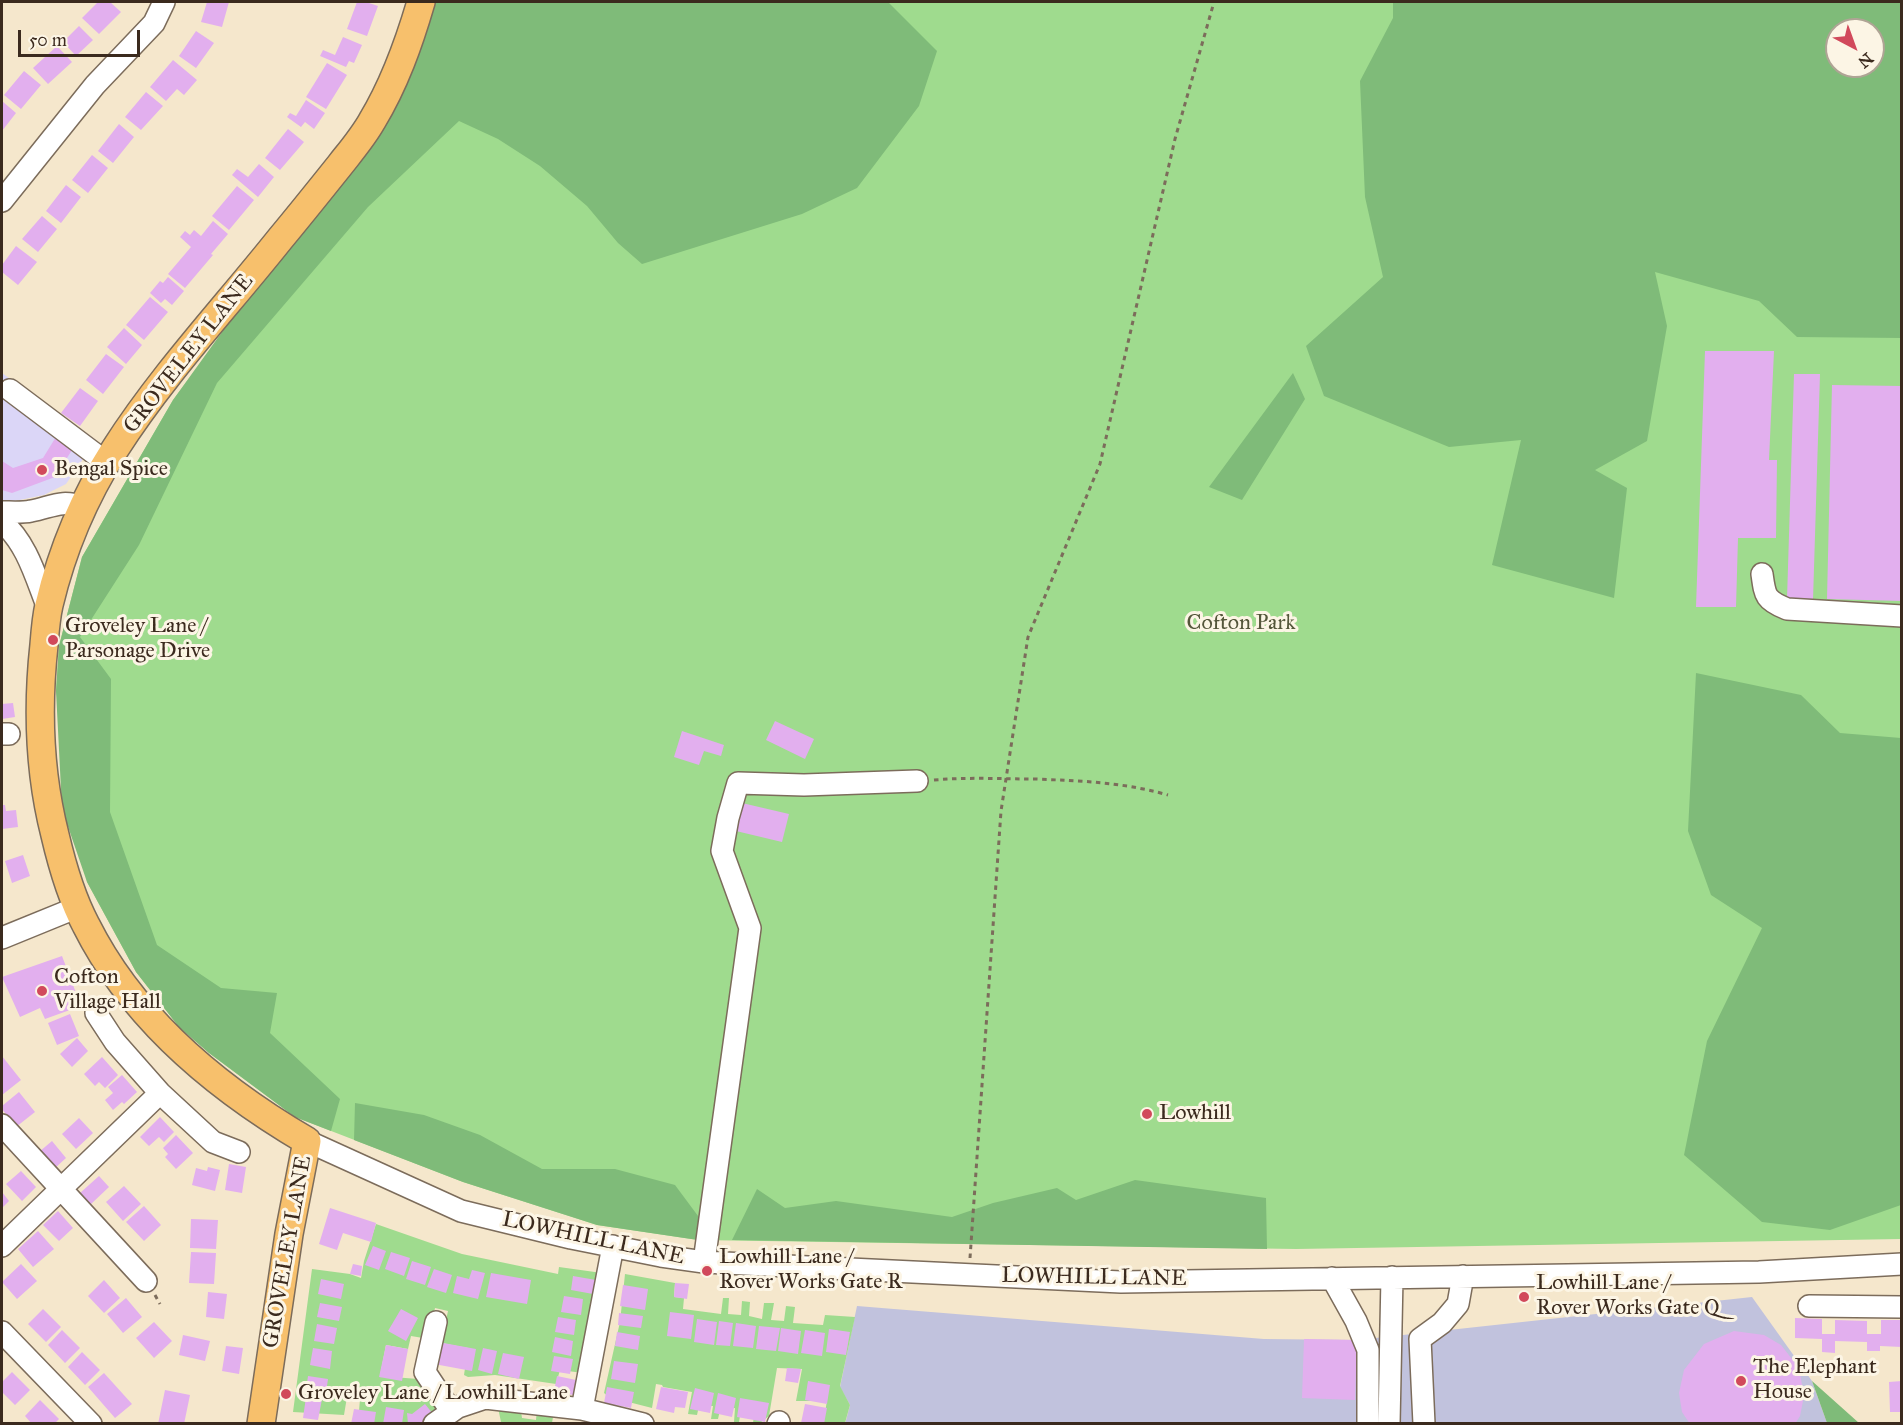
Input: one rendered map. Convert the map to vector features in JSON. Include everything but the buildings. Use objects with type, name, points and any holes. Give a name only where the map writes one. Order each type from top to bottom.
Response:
[{"type":"main road","name":"GROVELEY LANE","points":[[261,1424],[289,1234],[307,1142],[265,1117],[223,1087],[167,1035],[115,975],[84,922],[62,866],[48,810],[39,722],[39,691],[48,608],[61,561],[82,507],[115,449],[159,388],[371,123],[399,69],[421,2]]},
{"type":"street","points":[[2,201],[94,85],[154,23],[164,2]]},
{"type":"street","points":[[10,390],[107,463]]},
{"type":"street","points":[[2,512],[30,512],[50,505],[70,502],[82,507]]},
{"type":"street","points":[[24,549],[30,512]]},
{"type":"street","points":[[2,522],[14,532],[24,549],[48,608]]},
{"type":"street","points":[[1762,574],[1765,594],[1772,603],[1787,609],[1902,616]]},
{"type":"street","points":[[704,1262],[750,928],[722,851],[738,783],[804,785],[917,782]]},
{"type":"street","points":[[2,938],[78,907]]},
{"type":"street","points":[[96,1013],[115,1042],[160,1093],[213,1142],[239,1152]]},
{"type":"street","points":[[2,1246],[160,1093]]},
{"type":"street","points":[[2,1125],[146,1281]]},
{"type":"street","name":"LOWHILL LANE","points":[[307,1142],[461,1211],[571,1238],[704,1262],[1121,1282],[1759,1272],[1902,1264]]},
{"type":"street","points":[[582,1409],[613,1246]]},
{"type":"street","points":[[1424,1424],[1420,1339],[1442,1323],[1458,1304],[1463,1276]]},
{"type":"street","points":[[1389,1424],[1392,1277]]},
{"type":"street","points":[[1332,1278],[1356,1321],[1368,1350],[1368,1424]]},
{"type":"street","points":[[1809,1306],[1902,1307]]},
{"type":"street","points":[[436,1322],[425,1372],[443,1418],[458,1407],[485,1398],[582,1409],[642,1424]]},
{"type":"street","points":[[2,1332],[91,1424]]},
{"type":"path","points":[[969,1275],[1000,822],[1028,637],[1100,464],[1175,139],[1214,2]]},
{"type":"path","points":[[917,782],[1005,779],[1082,781],[1135,786],[1168,795]]},
{"type":"shaded area","points":[[2,373],[96,440],[66,484],[44,495],[5,503],[2,501]]},
{"type":"shaded area","points":[[1752,1297],[1812,1381],[1827,1423],[845,1424],[850,1405],[840,1387],[857,1306],[1264,1339],[1357,1340]]},
{"type":"green space","points":[[427,2],[888,2],[937,51],[919,106],[857,188],[802,214],[642,264],[618,243],[587,206],[540,166],[498,139],[459,121],[368,207],[217,383],[139,545],[80,637],[111,679],[110,812],[157,945],[221,988],[277,993],[270,1033],[340,1099],[331,1131],[295,1117],[209,1053],[179,1027],[136,972],[87,882],[62,809],[56,691],[59,646],[82,557],[173,400],[253,289],[368,141]]},
{"type":"green space","name":"Cofton Park","points":[[429,2],[1901,2],[1901,1239],[1296,1249],[698,1240],[597,1225],[463,1182],[295,1117],[209,1053],[179,1027],[136,972],[87,882],[56,691],[59,646],[82,557],[173,400],[368,141]]},
{"type":"green space","points":[[1393,2],[1901,2],[1901,338],[1797,337],[1759,301],[1655,272],[1667,326],[1647,441],[1595,470],[1627,488],[1614,598],[1492,565],[1521,440],[1449,447],[1324,396],[1306,346],[1383,277],[1365,197],[1360,81],[1393,18]]},
{"type":"green space","points":[[1293,373],[1305,399],[1242,500],[1209,487]]},
{"type":"green space","points":[[1696,673],[1801,695],[1840,733],[1901,738],[1901,1205],[1830,1230],[1762,1222],[1684,1155],[1707,1041],[1762,928],[1711,895],[1688,831]]},
{"type":"green space","points":[[355,1103],[424,1115],[480,1135],[542,1169],[615,1169],[675,1185],[701,1220],[698,1240],[597,1225],[463,1182],[354,1140]]},
{"type":"green space","points":[[1135,1180],[1266,1198],[1267,1249],[732,1240],[757,1189],[785,1208],[836,1201],[952,1217],[993,1203],[1057,1188],[1076,1200]]},
{"type":"green space","points":[[376,1224],[462,1254],[558,1274],[559,1267],[602,1273],[583,1373],[560,1370],[556,1384],[495,1375],[468,1377],[464,1375],[468,1348],[441,1343],[448,1311],[435,1308],[429,1339],[411,1336],[408,1349],[386,1345],[380,1376],[418,1379],[440,1407],[419,1423],[358,1423],[360,1399],[347,1397],[344,1415],[293,1412],[312,1269],[350,1274],[361,1278]]},
{"type":"green space","points":[[625,1274],[675,1283],[674,1297],[684,1298],[683,1309],[721,1314],[723,1298],[729,1298],[728,1314],[741,1315],[742,1301],[750,1302],[749,1316],[762,1319],[764,1303],[774,1303],[771,1320],[784,1321],[786,1306],[795,1307],[793,1323],[823,1325],[825,1315],[855,1317],[840,1386],[850,1405],[845,1423],[823,1423],[827,1401],[796,1401],[802,1369],[777,1368],[769,1416],[760,1423],[753,1423],[754,1416],[740,1416],[739,1422],[734,1422],[735,1408],[720,1410],[718,1419],[711,1419],[713,1406],[699,1406],[697,1415],[688,1414],[692,1392],[662,1385],[656,1384],[652,1408],[609,1397],[604,1393],[620,1322]]},
{"type":"green space","points":[[1812,1381],[1859,1423],[1827,1423]]},
{"type":"green space","points":[[497,1403],[520,1404],[522,1418],[536,1420],[537,1408],[554,1411],[552,1423],[499,1423],[501,1422]]},
{"type":"place","name":"Bengal Spice","points":[[42,470]]},
{"type":"place","name":"Groveley Lane / Parsonage Drive","points":[[53,640]]},
{"type":"place","name":"Cofton Village Hall","points":[[42,991]]},
{"type":"place","name":"Lowhill","points":[[1147,1114]]},
{"type":"place","name":"Lowhill Lane / Rover Works Gate R","points":[[707,1271]]},
{"type":"place","name":"Lowhill Lane / Rover Works Gate Q","points":[[1524,1297]]},
{"type":"place","name":"The Elephant House","points":[[1741,1381]]},
{"type":"place","name":"Groveley Lane / Lowhill Lane","points":[[286,1394]]}]
